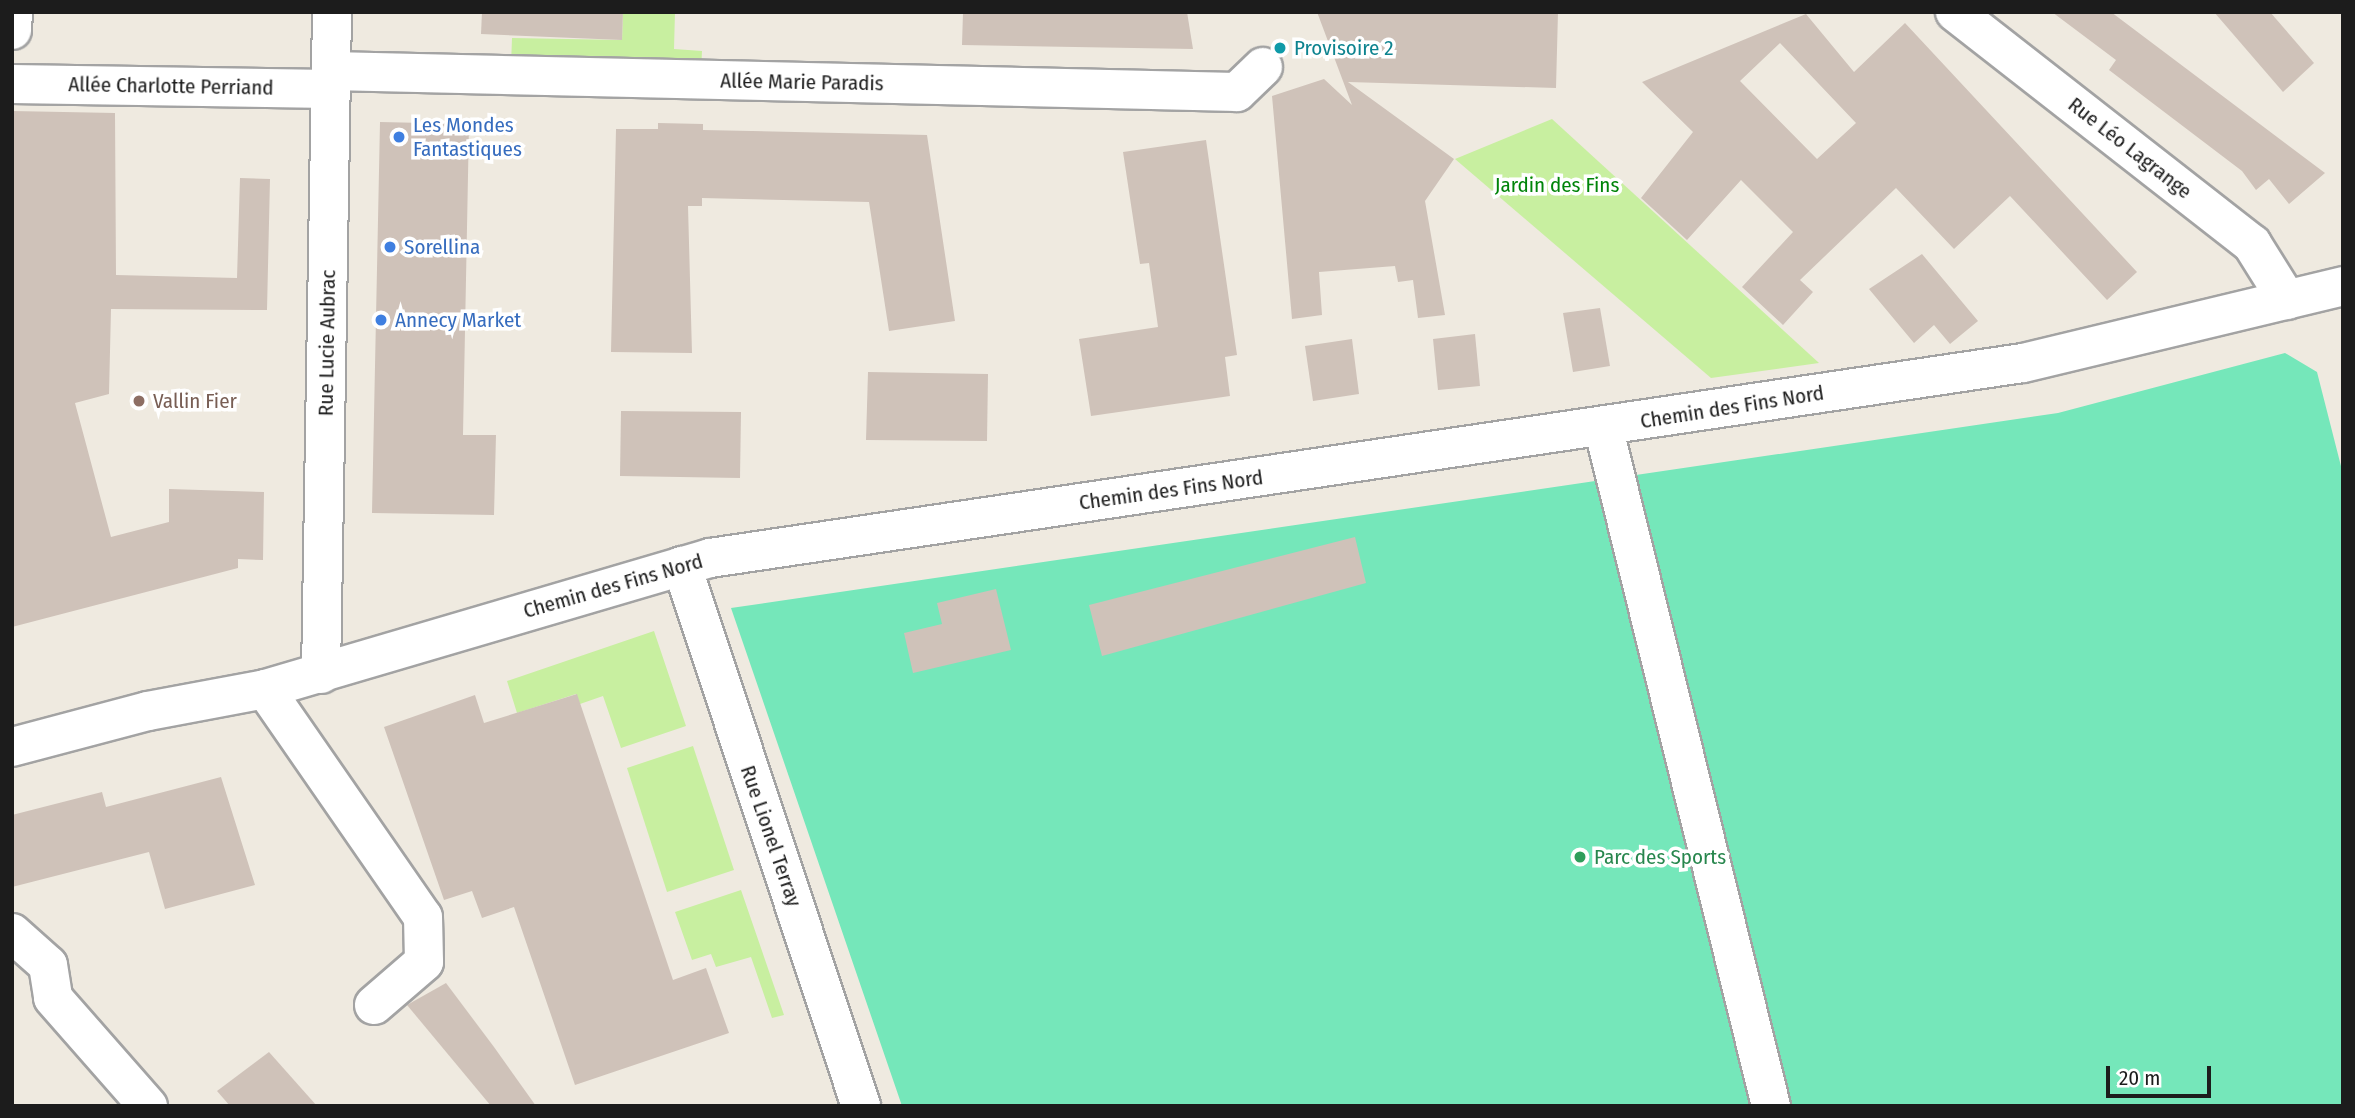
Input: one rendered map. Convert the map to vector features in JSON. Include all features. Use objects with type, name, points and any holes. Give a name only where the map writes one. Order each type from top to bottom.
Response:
[{"type":"street","points":[[12,30],[13,12]]},
{"type":"street","name":"Rue Lucie Aubrac","points":[[321,674],[332,12]]},
{"type":"street","name":"Rue Léo Lagrange","points":[[1955,12],[2252,244],[2287,300]]},
{"type":"street","name":"Allée Marie Paradis","points":[[330,80],[1237,92],[1263,67]]},
{"type":"street","name":"Allée Charlotte Perriand","points":[[12,84],[330,80]]},
{"type":"street","name":"Chemin des Fins Nord","points":[[12,747],[265,690],[682,566],[2041,360],[2343,287]]},
{"type":"street","points":[[1603,426],[1771,1106]]},
{"type":"street","name":"Rue Lionel Terray","points":[[682,566],[862,1106]]},
{"type":"street","points":[[265,690],[425,925],[428,948],[417,974],[374,1005]]},
{"type":"street","points":[[12,933],[48,965],[52,998],[148,1106]]},
{"type":"green space","points":[[623,12],[675,12],[674,49],[702,51],[701,72],[511,65],[512,38],[622,40]]},
{"type":"green space","name":"Jardin des Fins","points":[[1552,119],[1819,363],[1711,378],[1455,159]]},
{"type":"green space","name":"Parc des Sports","points":[[2285,353],[2317,372],[2343,474],[2343,1106],[902,1106],[731,608],[2058,413]]},
{"type":"green space","points":[[654,631],[686,726],[621,748],[603,696],[580,704],[576,694],[517,713],[507,681]]},
{"type":"green space","points":[[693,746],[734,870],[667,892],[627,768]]},
{"type":"green space","points":[[741,890],[784,1015],[772,1018],[751,957],[716,967],[711,954],[692,960],[675,912]]},
{"type":"building","points":[[482,12],[623,12],[622,40],[481,34]]},
{"type":"building","points":[[963,12],[1187,12],[1193,49],[962,45]]},
{"type":"building","points":[[1317,12],[1558,12],[1556,88],[1348,82],[1454,159],[1425,201],[1445,315],[1418,318],[1413,280],[1398,282],[1395,266],[1319,272],[1322,315],[1292,319],[1272,96],[1324,79],[1352,105]]},
{"type":"building","points":[[2052,12],[2111,12],[2325,173],[2289,204],[2269,179],[2256,190],[2242,171],[2109,70],[2116,60]]},
{"type":"building","points":[[2214,12],[2270,12],[2314,63],[2283,92]]},
{"type":"building","points":[[1806,14],[1854,72],[1905,23],[2137,272],[2107,300],[2010,196],[1954,249],[1896,188],[1800,280],[1813,292],[1783,325],[1742,287],[1793,232],[1741,180],[1687,240],[1641,198],[1693,132],[1642,82]],"holes":[[[1780,43],[1856,123],[1817,159],[1740,81]]]},
{"type":"building","points":[[12,111],[115,113],[116,275],[237,278],[240,178],[270,179],[267,310],[111,309],[109,394],[75,403],[111,537],[169,522],[169,489],[264,492],[263,560],[238,559],[238,568],[12,627]]},
{"type":"building","points":[[380,122],[469,124],[463,435],[496,435],[494,515],[372,513]]},
{"type":"building","points":[[658,123],[703,124],[703,130],[927,135],[955,321],[889,331],[869,202],[702,198],[702,206],[688,206],[692,353],[611,352],[616,129],[658,129]]},
{"type":"building","points":[[1206,140],[1237,355],[1225,357],[1230,396],[1091,416],[1079,339],[1158,327],[1149,263],[1140,264],[1123,152]]},
{"type":"building","points":[[1922,254],[1978,321],[1950,344],[1934,325],[1914,343],[1869,289]]},
{"type":"building","points":[[1600,308],[1610,366],[1573,372],[1563,313]]},
{"type":"building","points":[[1475,334],[1480,386],[1438,390],[1433,339]]},
{"type":"building","points":[[1352,339],[1359,394],[1313,401],[1305,346]]},
{"type":"building","points":[[868,372],[988,374],[987,441],[866,440]]},
{"type":"building","points":[[621,411],[741,412],[740,478],[620,476]]},
{"type":"building","points":[[1355,537],[1366,583],[1102,656],[1089,605]]},
{"type":"building","points":[[996,589],[1011,650],[913,673],[904,633],[942,624],[937,603]]},
{"type":"building","points":[[577,694],[673,980],[706,968],[729,1033],[575,1085],[514,907],[482,918],[472,891],[444,900],[384,727],[475,695],[484,723]]},
{"type":"building","points":[[221,777],[255,885],[165,909],[149,852],[12,887],[12,815],[102,792],[106,807]]},
{"type":"building","points":[[446,983],[536,1106],[491,1106],[407,1005]]},
{"type":"building","points":[[269,1052],[317,1106],[230,1106],[217,1091]]},
{"type":"place","name":"Provisoire 2","points":[[1280,48]]},
{"type":"place","name":"Les Mondes Fantastiques","points":[[399,137]]},
{"type":"place","name":"Sorellina","points":[[390,247]]},
{"type":"place","name":"Annecy Market","points":[[381,320]]},
{"type":"place","name":"Vallin Fier","points":[[139,401]]},
{"type":"place","name":"Parc des Sports","points":[[1580,857]]}]
